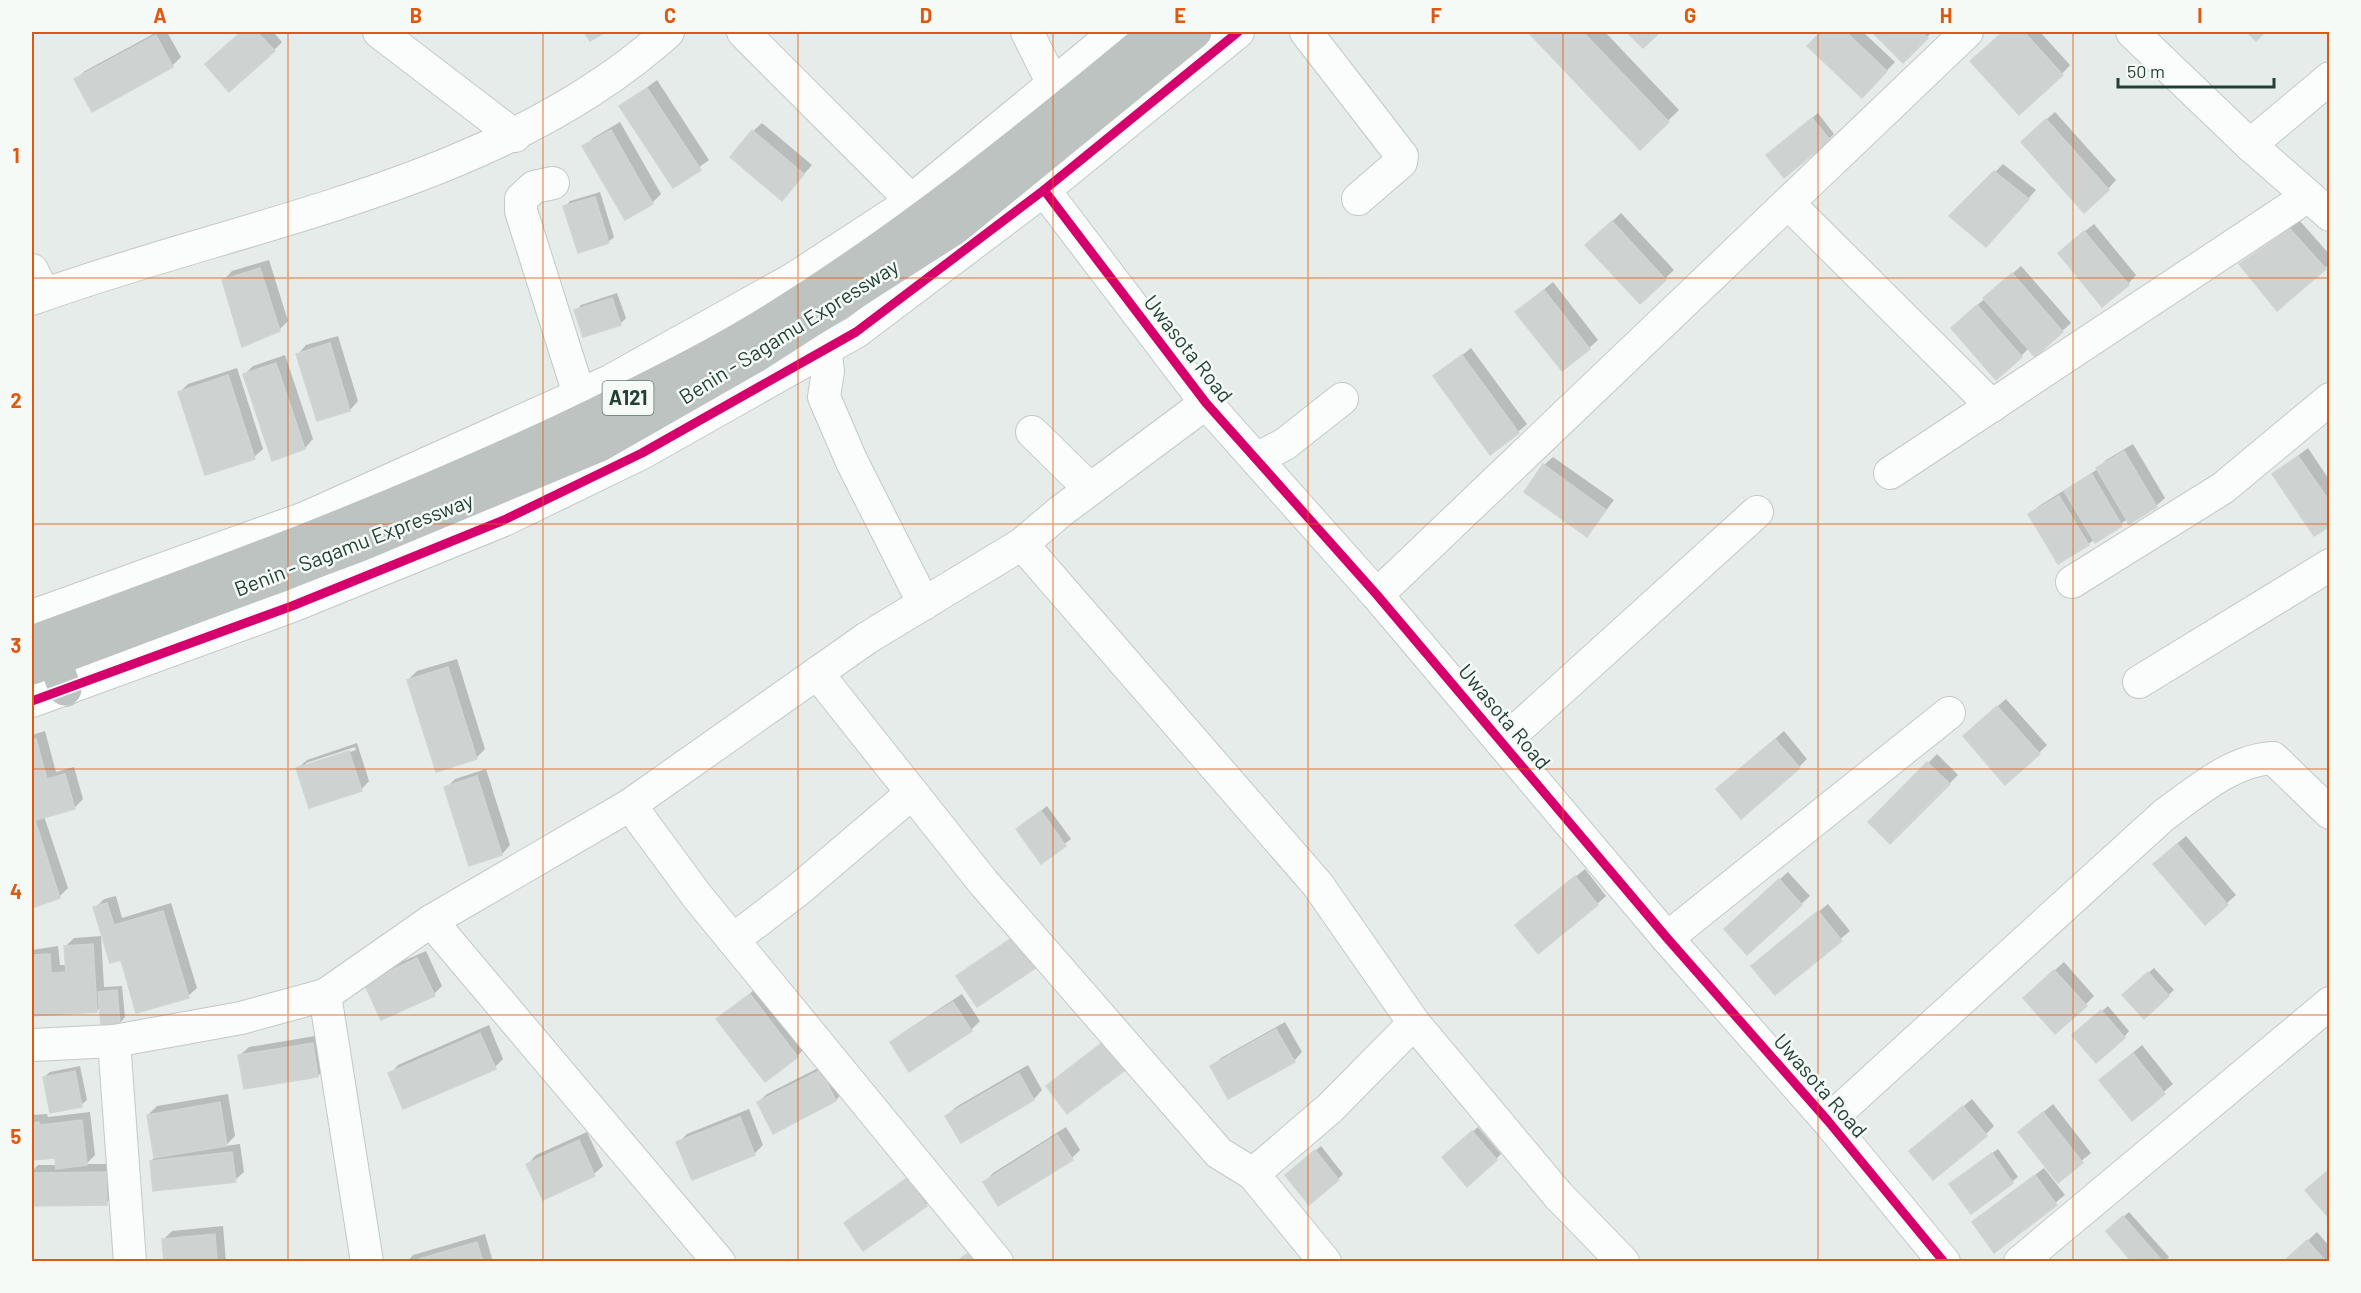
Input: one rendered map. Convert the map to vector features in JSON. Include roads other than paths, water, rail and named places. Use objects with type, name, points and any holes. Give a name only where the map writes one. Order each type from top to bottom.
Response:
[{"type":"highway","name":"A121","points":[[46,664],[298,543],[448,483],[681,372],[767,323],[861,260],[1059,113],[1156,32]]},
{"type":"highway","name":"Benin - Sagamu Expressway","points":[[46,664],[360,545],[600,445],[754,357],[955,228],[1195,32]]},
{"type":"street","points":[[379,32],[515,136]]},
{"type":"street","points":[[36,288],[291,219],[515,136],[594,86],[652,46],[668,32]]},
{"type":"street","points":[[743,32],[911,200]]},
{"type":"street","points":[[1027,32],[1053,84]]},
{"type":"street","points":[[32,616],[305,518],[610,381],[793,279],[911,200],[1116,32]]},
{"type":"street","points":[[32,701],[46,664],[292,606],[504,520],[642,453],[856,332],[1044,190],[1238,32]]},
{"type":"street","points":[[1306,32],[1402,156],[1401,162],[1358,199]]},
{"type":"street","points":[[1377,595],[1967,32]]},
{"type":"street","points":[[1890,473],[1992,406],[2319,205],[2250,145],[2132,32]]},
{"type":"street","points":[[2250,145],[2330,78]]},
{"type":"street","points":[[554,183],[534,187],[521,199],[521,212],[579,394]]},
{"type":"street","name":"Uwasota Road","points":[[1044,190],[1206,403],[1377,595],[1667,938],[1828,1121],[1944,1262]]},
{"type":"street","points":[[1789,204],[1992,406]]},
{"type":"street","points":[[825,349],[828,371],[824,397],[852,462],[924,604]]},
{"type":"street","points":[[1256,459],[1285,444],[1342,399]]},
{"type":"street","points":[[2072,582],[2223,488],[2330,399]]},
{"type":"street","points":[[32,1045],[114,1041],[241,1018],[325,995],[431,921],[630,805],[867,638],[1023,544],[1090,489],[1206,403]]},
{"type":"street","points":[[1032,432],[1090,489]]},
{"type":"street","points":[[1502,743],[1757,512]]},
{"type":"street","points":[[1023,544],[1318,885],[1414,1023],[1558,1196],[1623,1262]]},
{"type":"street","points":[[2139,682],[2330,565]]},
{"type":"street","points":[[817,673],[983,882],[1219,1153],[1253,1174],[1325,1262]]},
{"type":"street","points":[[1667,938],[1949,713]]},
{"type":"street","points":[[1828,1121],[2164,815],[2216,777],[2261,759],[2273,758],[2330,813]]},
{"type":"street","points":[[733,940],[798,890],[912,793]]},
{"type":"street","points":[[630,805],[697,896],[997,1262]]},
{"type":"street","points":[[431,921],[718,1262]]},
{"type":"street","points":[[325,995],[367,1262]]},
{"type":"street","points":[[2020,1262],[2330,1003]]},
{"type":"street","points":[[1253,1174],[1330,1108],[1414,1023]]},
{"type":"street","points":[[114,1041],[130,1262]]}]
